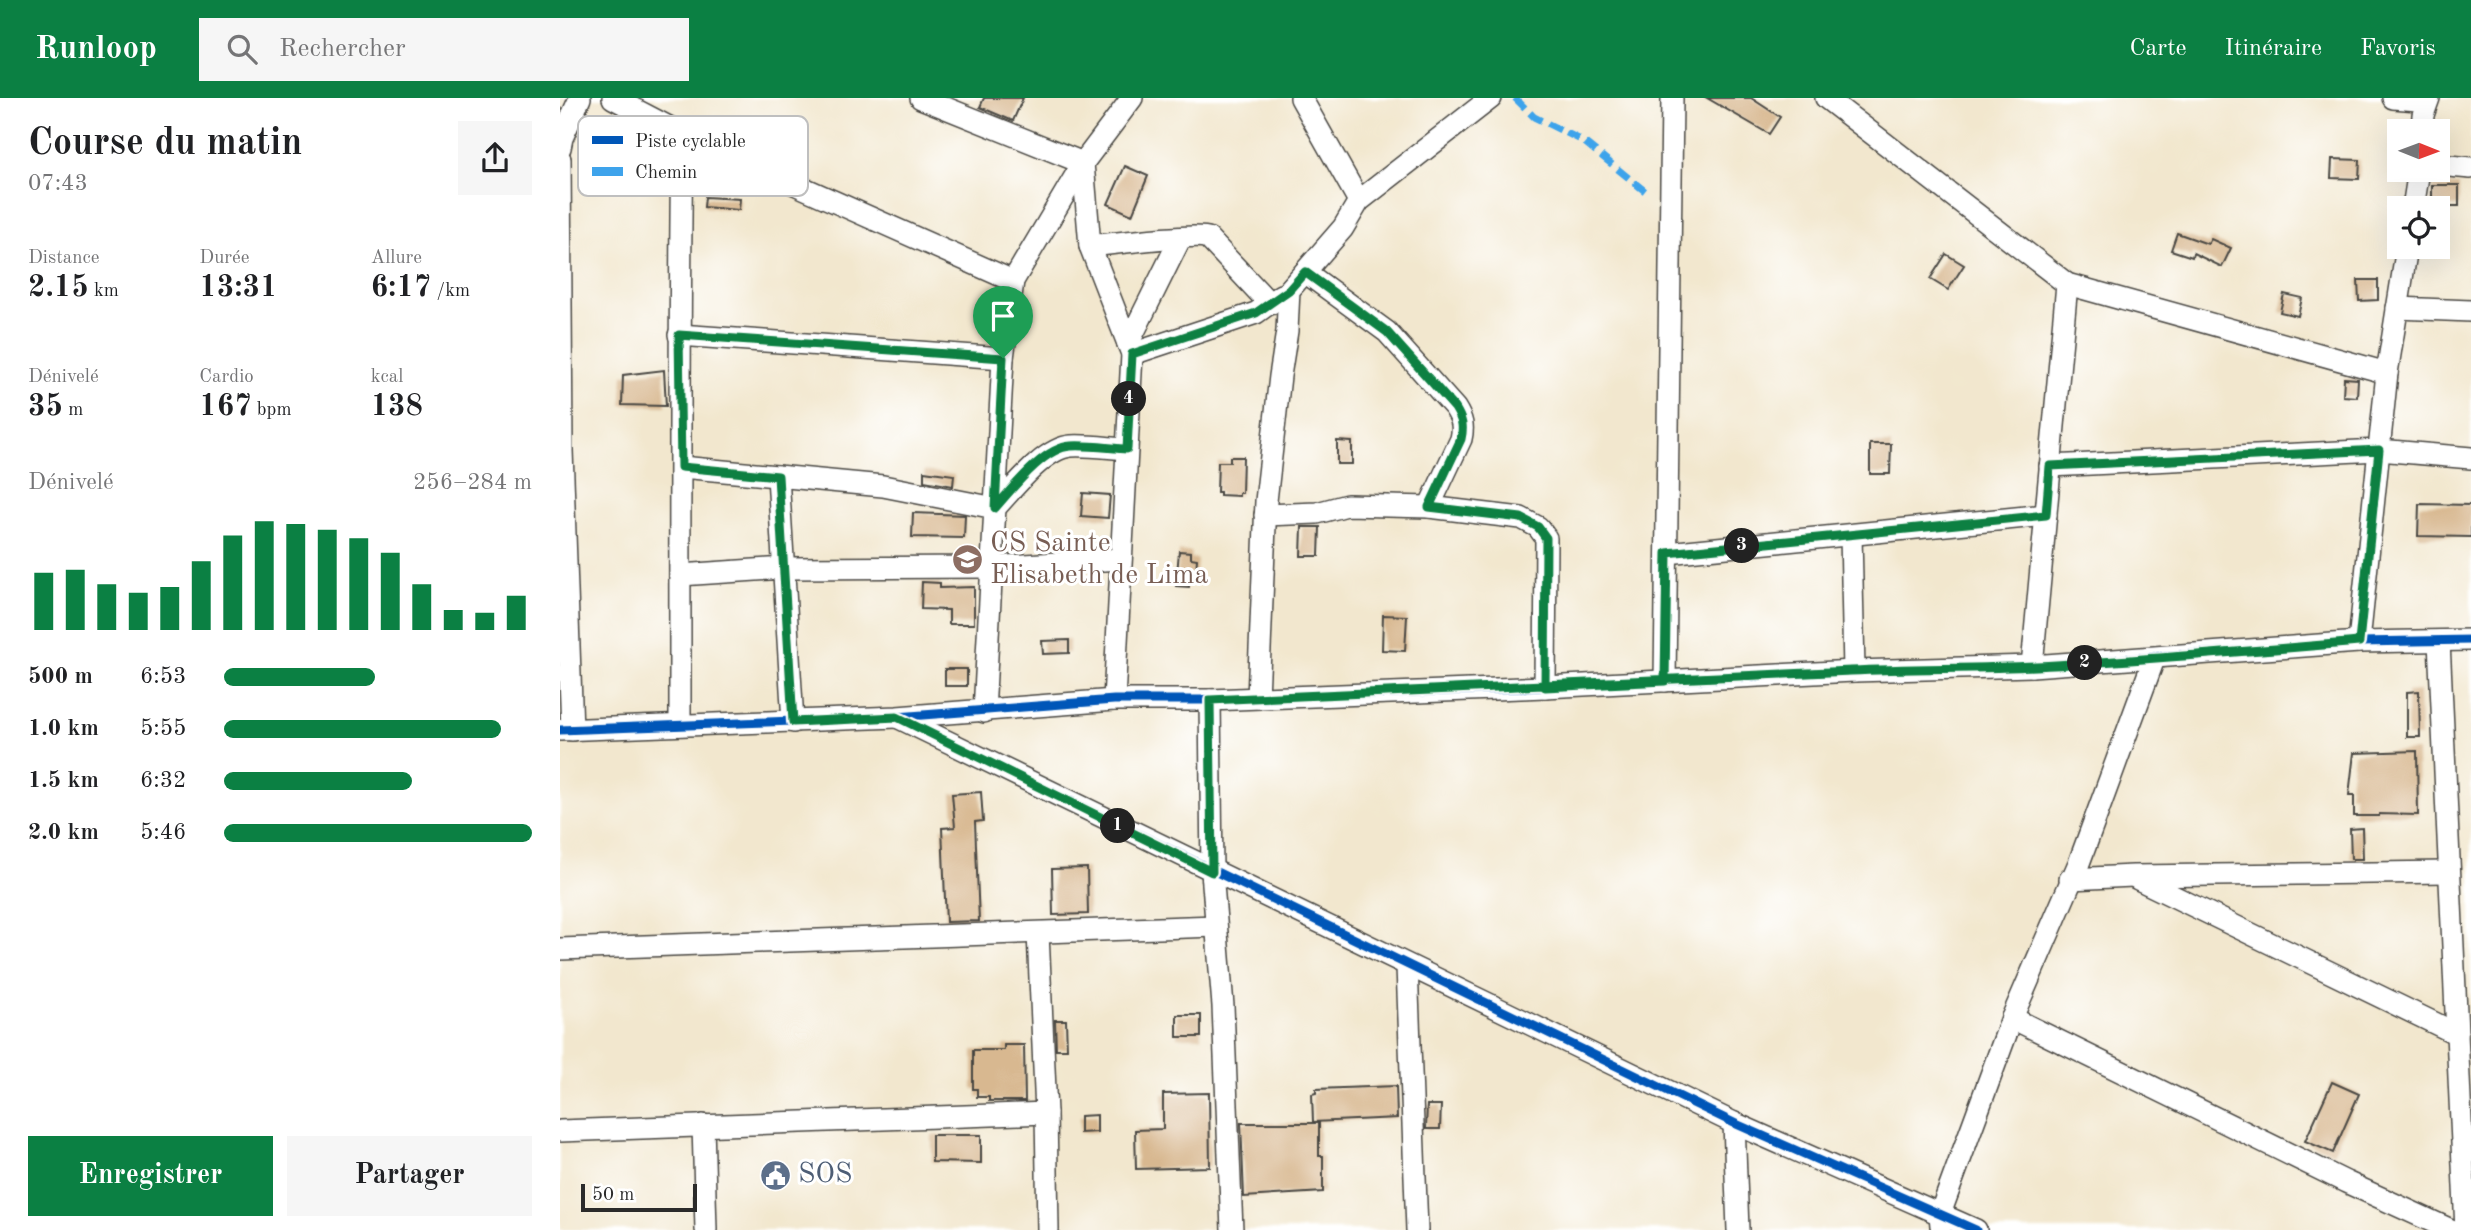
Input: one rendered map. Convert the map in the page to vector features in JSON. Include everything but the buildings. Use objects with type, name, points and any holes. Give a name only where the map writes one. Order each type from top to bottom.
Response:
[{"type":"street","points":[[560,148],[580,98]]},
{"type":"street","points":[[613,98],[648,116]]},
{"type":"street","points":[[921,98],[1083,163]]},
{"type":"street","points":[[984,712],[1003,358],[1013,281],[1083,163],[1132,98]]},
{"type":"street","points":[[1301,98],[1359,201]]},
{"type":"street","points":[[1130,349],[1256,313],[1289,290],[1343,228],[1359,201],[1491,98]]},
{"type":"street","points":[[1665,681],[1672,98]]},
{"type":"street","points":[[1826,98],[2067,284],[2387,373]]},
{"type":"street","points":[[2393,98],[2422,108]]},
{"type":"street","points":[[560,159],[566,730],[897,717],[1114,700],[1210,700],[1854,671],[2032,666],[2359,642],[2471,640]]},
{"type":"street","points":[[1083,163],[1090,246],[1130,349]]},
{"type":"street","points":[[2450,166],[2471,168]]},
{"type":"street","points":[[808,190],[1013,281]]},
{"type":"street","points":[[680,725],[681,196]]},
{"type":"street","points":[[1090,246],[1180,239],[1201,234],[1208,238],[1270,303]]},
{"type":"street","points":[[1114,700],[1130,349],[1180,239]]},
{"type":"street","points":[[2359,642],[2387,373],[2405,259]]},
{"type":"street","points":[[1305,272],[1387,332],[1461,418],[1464,429],[1461,439],[1429,507]]},
{"type":"street","points":[[2032,666],[2067,284]]},
{"type":"street","points":[[1258,698],[1265,515],[1287,331],[1289,290]]},
{"type":"street","points":[[2397,308],[2471,312]]},
{"type":"street","points":[[679,335],[1003,358]]},
{"type":"street","points":[[995,508],[1050,454],[1068,446],[1127,449]]},
{"type":"street","points":[[2050,466],[2379,450],[2471,458]]},
{"type":"street","points":[[681,467],[883,486],[995,508]]},
{"type":"street","points":[[778,476],[793,722]]},
{"type":"street","points":[[1265,515],[1317,513],[1347,505],[1429,507],[1521,518],[1538,527],[1546,538],[1545,687]]},
{"type":"street","points":[[1667,553],[2046,515]]},
{"type":"street","points":[[1851,534],[1854,671]]},
{"type":"street","points":[[680,575],[785,568],[992,567],[1121,559]]},
{"type":"street","points":[[2438,641],[2466,1230]]},
{"type":"street","points":[[1941,1222],[2012,1018],[2079,863],[2154,659]]},
{"type":"street","points":[[1210,700],[1212,872],[1223,1006],[1232,1230]]},
{"type":"street","points":[[897,717],[1734,1124],[1941,1222],[1976,1230]]},
{"type":"street","points":[[2070,879],[2448,872]]},
{"type":"street","points":[[2133,876],[2457,1034]]},
{"type":"street","points":[[560,949],[1216,926]]},
{"type":"street","points":[[1038,933],[1048,1230]]},
{"type":"street","points":[[1407,966],[1417,1230]]},
{"type":"street","points":[[2012,1018],[2346,1182],[2451,1230]]},
{"type":"street","points":[[560,1131],[1046,1113]]},
{"type":"street","points":[[1734,1124],[1738,1230]]},
{"type":"street","points":[[703,1125],[706,1230]]},
{"type":"marked path","points":[[1515,98],[1534,117],[1583,141],[1646,192]]},
{"type":"cycle path","points":[[560,730],[897,717],[1114,700],[1210,700],[1854,671],[2032,666],[2359,642],[2471,640]]},
{"type":"cycle path","points":[[901,719],[1734,1123],[1976,1230]]},
{"type":"place","name":"CS Sainte Elisabeth de Lima","points":[[967,560]]},
{"type":"place","name":"SOS","points":[[775,1175]]},
{"type":"route","points":[[1003,358],[679,335],[681,467],[778,476],[793,722],[897,717],[1212,872],[1210,700],[1545,687],[1605,684],[1665,681],[1854,671],[2032,666],[2359,642],[2379,450],[2050,466],[2046,515],[1667,553],[1665,681],[1545,687],[1546,538],[1538,527],[1521,518],[1429,507],[1461,439],[1464,429],[1461,418],[1387,332],[1305,272],[1289,290],[1256,313],[1132,354],[1127,449],[1068,446],[1050,454],[995,508],[1003,358]]}]
